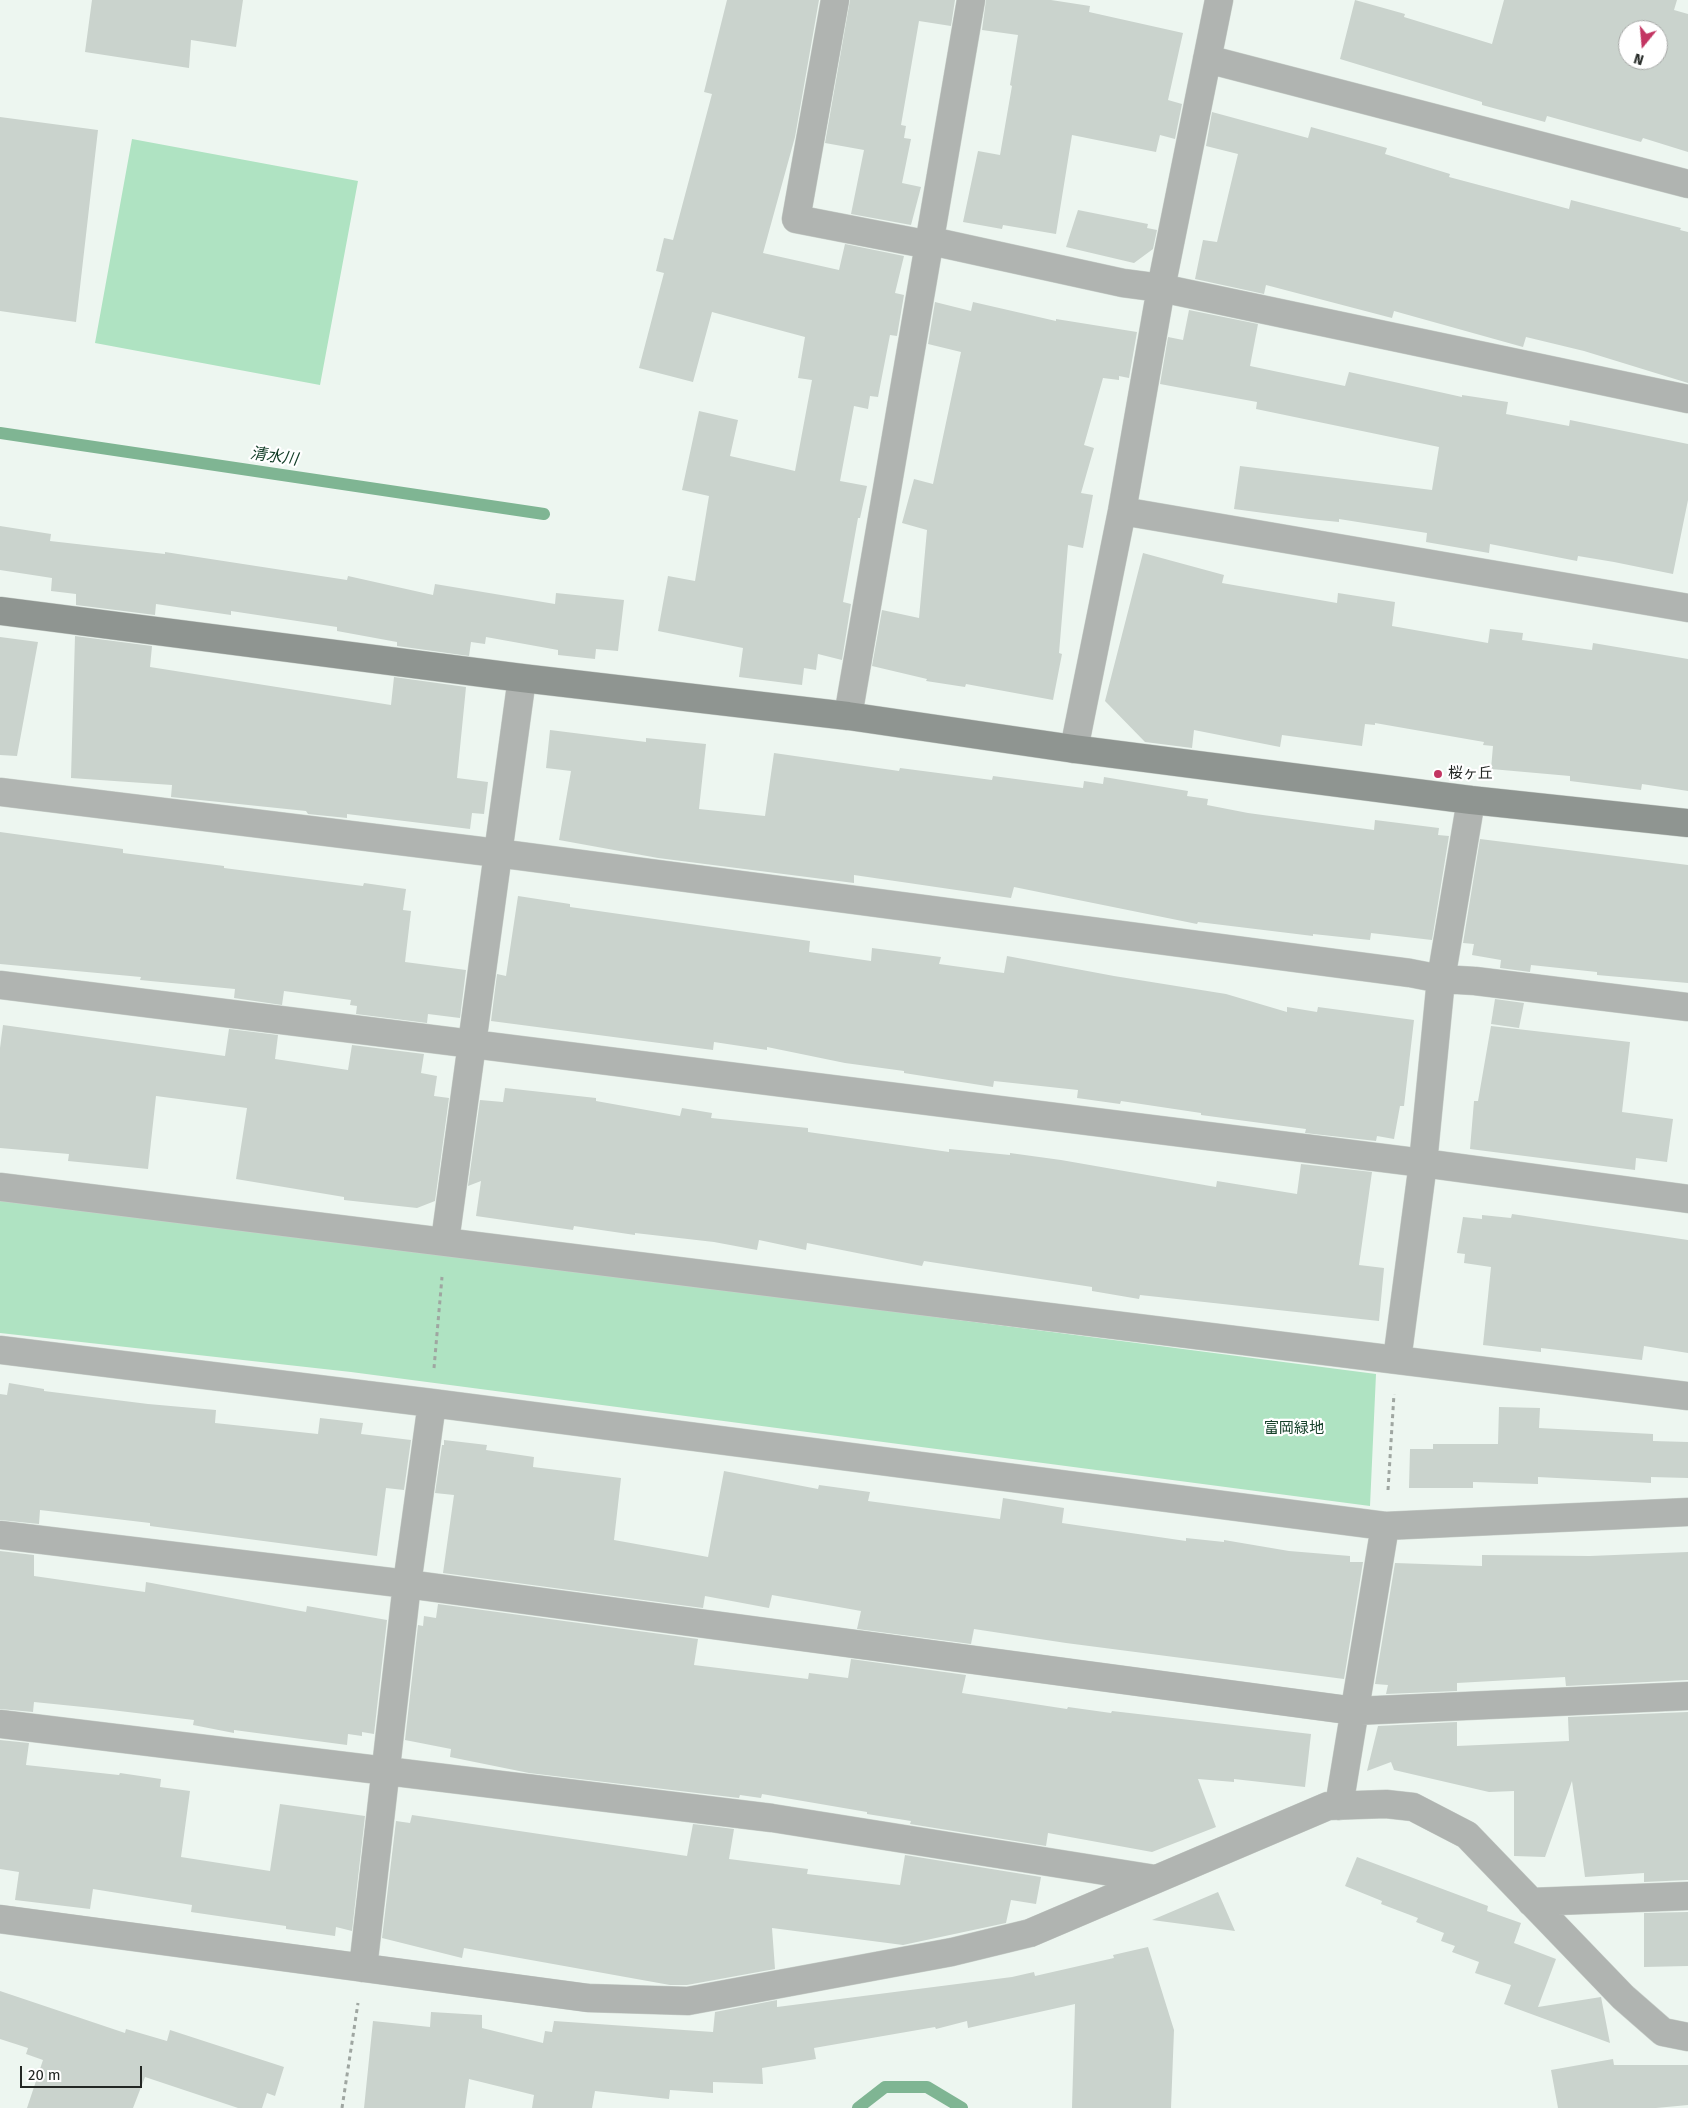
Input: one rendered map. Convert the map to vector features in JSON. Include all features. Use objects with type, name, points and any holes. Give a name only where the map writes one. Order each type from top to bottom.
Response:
[{"type":"street","points":[[835,0],[796,219],[931,243],[1123,283],[1161,288],[1688,399]]},
{"type":"street","points":[[848,716],[931,243],[971,0]]},
{"type":"street","points":[[1074,749],[1122,511],[1161,288],[1219,0]]},
{"type":"street","points":[[1207,59],[1688,184]]},
{"type":"street","points":[[1122,511],[1688,608]]},
{"type":"street","points":[[0,611],[522,678],[848,716],[1074,749],[1471,800],[1688,823]]},
{"type":"street","points":[[445,1241],[522,678]]},
{"type":"street","points":[[0,792],[498,853],[1442,979],[1475,981],[1688,1007]]},
{"type":"street","points":[[1397,1360],[1423,1163],[1442,979],[1471,800]]},
{"type":"street","points":[[0,985],[1423,1163],[1688,1198]]},
{"type":"street","points":[[0,1187],[1688,1396]]},
{"type":"street","points":[[0,1350],[432,1403],[1385,1526],[1688,1512]]},
{"type":"street","points":[[363,1968],[407,1584],[432,1403]]},
{"type":"street","points":[[1340,1806],[1385,1526]]},
{"type":"street","points":[[0,1535],[407,1584],[1355,1711],[1688,1696]]},
{"type":"street","points":[[0,1724],[772,1818],[1155,1879]]},
{"type":"street","points":[[0,1919],[588,1998],[688,2001],[952,1952],[1030,1933],[1328,1806],[1386,1804],[1413,1807],[1467,1835],[1624,1997],[1662,2032],[1688,2037]]},
{"type":"street","points":[[1532,1902],[1688,1896]]},
{"type":"path","points":[[432,1403],[445,1241]]},
{"type":"path","points":[[1385,1526],[1397,1360]]},
{"type":"path","points":[[342,2108],[363,1968]]},
{"type":"green space","points":[[132,139],[358,181],[320,385],[95,343]]},
{"type":"green space","name":"富岡緑地","points":[[0,1200],[465,1256],[1376,1374],[1370,1506],[351,1372],[0,1333]]},
{"type":"building","points":[[92,0],[243,0],[236,47],[191,40],[189,68],[85,52]]},
{"type":"building","points":[[727,0],[819,0],[795,137],[763,253],[839,270],[845,244],[904,256],[895,293],[904,295],[897,336],[890,335],[878,397],[870,396],[868,409],[854,406],[840,481],[867,486],[860,518],[858,518],[843,602],[851,604],[842,660],[818,654],[816,670],[804,668],[802,685],[739,677],[743,648],[658,631],[668,576],[695,581],[709,496],[682,490],[699,411],[738,420],[730,456],[795,471],[812,380],[798,378],[805,337],[712,312],[693,382],[639,368],[664,273],[656,271],[664,238],[673,240],[712,94],[704,92]]},
{"type":"building","points":[[850,0],[955,0],[951,26],[919,21],[901,125],[906,126],[904,138],[911,139],[902,183],[921,187],[911,225],[851,214],[864,150],[825,143]]},
{"type":"building","points":[[986,0],[1051,0],[1090,6],[1089,12],[1183,33],[1168,100],[1182,104],[1175,139],[1160,135],[1156,152],[1072,135],[1056,234],[1003,225],[1002,229],[963,222],[978,151],[1000,155],[1012,86],[1010,85],[1018,35],[982,30]]},
{"type":"building","points":[[1355,0],[1405,14],[1404,17],[1492,44],[1504,0],[1677,0],[1674,10],[1688,14],[1688,152],[1643,138],[1641,142],[1547,116],[1545,122],[1482,105],[1482,102],[1340,59]]},
{"type":"building","points":[[1212,112],[1308,138],[1311,127],[1387,148],[1385,154],[1450,174],[1449,177],[1569,209],[1571,200],[1681,228],[1680,230],[1688,232],[1688,383],[1584,351],[1526,337],[1523,347],[1394,311],[1392,318],[1266,285],[1264,294],[1195,279],[1203,240],[1217,242],[1238,154],[1206,146]]},
{"type":"building","points":[[0,117],[98,130],[76,322],[0,311]]},
{"type":"building","points":[[1078,210],[1148,224],[1147,228],[1157,230],[1153,249],[1134,263],[1066,247]]},
{"type":"building","points":[[935,302],[971,311],[973,302],[1056,321],[1056,319],[1137,332],[1129,378],[1119,376],[1119,380],[1103,378],[1084,445],[1094,448],[1081,493],[1093,495],[1083,548],[1068,545],[1059,653],[1062,654],[1053,700],[966,684],[965,687],[926,681],[927,679],[872,666],[882,610],[919,618],[927,530],[902,523],[914,479],[933,484],[961,352],[928,344]]},
{"type":"building","points":[[1189,310],[1258,324],[1250,366],[1345,386],[1349,372],[1462,397],[1462,395],[1508,402],[1506,414],[1569,426],[1570,420],[1688,444],[1688,500],[1673,574],[1578,556],[1577,561],[1490,544],[1489,553],[1426,542],[1427,533],[1339,519],[1339,522],[1234,509],[1240,466],[1432,490],[1439,447],[1256,409],[1257,402],[1160,384],[1168,337],[1183,340]]},
{"type":"building","points":[[0,526],[51,534],[50,541],[165,554],[165,552],[347,580],[348,576],[433,595],[435,584],[555,604],[556,593],[624,600],[618,651],[596,649],[595,659],[558,655],[558,650],[486,637],[485,644],[471,642],[469,656],[397,646],[397,642],[337,631],[337,627],[231,611],[231,615],[156,604],[155,615],[76,605],[76,594],[51,591],[52,578],[0,570]]},
{"type":"building","points":[[1143,553],[1224,575],[1222,583],[1337,603],[1338,593],[1395,602],[1392,626],[1488,643],[1490,629],[1523,633],[1522,640],[1592,650],[1593,643],[1688,659],[1688,791],[1642,784],[1641,790],[1570,781],[1570,776],[1491,769],[1493,746],[1483,745],[1484,742],[1375,723],[1375,725],[1365,724],[1362,746],[1282,735],[1280,747],[1194,730],[1192,748],[1145,742],[1105,701]]},
{"type":"building","points":[[75,636],[152,646],[150,667],[391,705],[394,677],[466,687],[457,778],[488,782],[484,814],[472,813],[470,829],[347,814],[347,818],[308,814],[306,811],[171,797],[172,785],[71,778]]},
{"type":"building","points":[[0,637],[38,642],[17,756],[0,755]]},
{"type":"building","points":[[550,730],[646,742],[646,738],[706,744],[699,809],[765,816],[774,753],[899,771],[900,768],[992,780],[993,776],[1083,788],[1084,781],[1103,784],[1104,777],[1188,791],[1187,796],[1208,799],[1207,805],[1248,813],[1374,830],[1375,820],[1439,828],[1438,835],[1449,836],[1432,940],[1371,933],[1370,940],[1313,934],[1313,936],[1198,922],[1197,924],[1014,887],[1011,898],[854,875],[854,883],[658,858],[559,840],[571,771],[546,768]]},
{"type":"building","points":[[0,832],[123,849],[123,853],[224,866],[224,868],[363,886],[364,883],[406,889],[403,910],[411,911],[405,962],[466,970],[460,1018],[428,1014],[427,1023],[356,1014],[357,1006],[350,1005],[351,1000],[284,991],[282,1005],[234,998],[235,989],[140,980],[141,977],[0,964]]},
{"type":"building","points":[[1480,839],[1688,865],[1688,983],[1597,975],[1597,972],[1531,965],[1530,972],[1500,968],[1501,960],[1472,955],[1474,944],[1463,943]]},
{"type":"building","points":[[518,896],[570,904],[570,907],[810,941],[809,952],[871,961],[872,948],[941,957],[939,964],[1004,973],[1007,956],[1226,994],[1287,1012],[1287,1007],[1317,1012],[1318,1007],[1414,1020],[1404,1106],[1400,1106],[1394,1139],[1377,1136],[1376,1141],[1305,1133],[1306,1129],[1201,1115],[1201,1113],[1121,1101],[1120,1104],[1077,1098],[1078,1090],[994,1081],[993,1087],[904,1073],[904,1071],[845,1063],[767,1047],[767,1050],[714,1042],[713,1050],[491,1021],[497,974],[506,976]]},
{"type":"building","points":[[1495,999],[1524,1003],[1519,1028],[1491,1024]]},
{"type":"building","points":[[3,1025],[225,1056],[229,1029],[278,1035],[275,1059],[348,1070],[352,1045],[424,1054],[421,1073],[437,1076],[434,1096],[449,1098],[435,1201],[417,1208],[344,1200],[344,1197],[236,1179],[247,1108],[156,1096],[148,1169],[68,1161],[69,1154],[0,1148],[0,1048]]},
{"type":"building","points":[[1491,1026],[1630,1042],[1622,1112],[1673,1119],[1667,1162],[1636,1158],[1635,1170],[1470,1149],[1474,1101],[1478,1101]]},
{"type":"building","points":[[505,1088],[596,1098],[596,1101],[680,1116],[682,1108],[712,1113],[711,1118],[808,1128],[808,1132],[949,1152],[949,1149],[1010,1155],[1010,1153],[1061,1160],[1216,1187],[1217,1181],[1297,1194],[1301,1164],[1372,1172],[1359,1265],[1384,1268],[1379,1321],[1140,1295],[1139,1299],[1092,1291],[1092,1287],[924,1261],[922,1266],[807,1243],[806,1250],[759,1240],[757,1250],[714,1242],[635,1233],[635,1235],[574,1226],[573,1230],[476,1216],[481,1181],[468,1186],[480,1100],[503,1102]]},
{"type":"building","points":[[1512,1214],[1688,1240],[1688,1353],[1644,1346],[1642,1360],[1541,1348],[1541,1352],[1483,1345],[1491,1267],[1464,1263],[1465,1254],[1457,1253],[1463,1217],[1482,1219],[1482,1215],[1511,1218]]},
{"type":"building","points":[[9,1383],[44,1389],[44,1391],[148,1404],[216,1410],[215,1423],[318,1434],[320,1418],[363,1423],[361,1434],[411,1440],[404,1490],[386,1488],[377,1556],[150,1526],[150,1523],[40,1510],[39,1524],[0,1520],[0,1394],[7,1395]]},
{"type":"building","points":[[1499,1407],[1540,1408],[1539,1428],[1653,1434],[1653,1441],[1688,1442],[1688,1478],[1651,1477],[1651,1483],[1538,1477],[1538,1484],[1473,1482],[1473,1488],[1409,1488],[1410,1449],[1433,1449],[1433,1444],[1498,1444]]},
{"type":"building","points":[[444,1440],[487,1445],[486,1450],[534,1457],[533,1467],[621,1478],[614,1540],[708,1557],[724,1471],[818,1489],[819,1485],[870,1492],[868,1501],[1000,1519],[1003,1498],[1064,1508],[1062,1523],[1186,1541],[1186,1538],[1224,1542],[1224,1540],[1289,1551],[1350,1556],[1350,1562],[1363,1562],[1344,1679],[1066,1643],[974,1629],[971,1644],[857,1629],[861,1611],[772,1595],[769,1608],[705,1596],[703,1608],[443,1573],[454,1495],[435,1493]]},
{"type":"building","points":[[0,1551],[34,1555],[34,1576],[145,1592],[146,1582],[306,1612],[307,1606],[387,1620],[374,1734],[362,1732],[362,1736],[348,1734],[347,1745],[234,1730],[234,1733],[193,1725],[194,1720],[103,1709],[34,1702],[33,1712],[0,1709]]},
{"type":"building","points":[[1688,1552],[1688,1680],[1566,1686],[1565,1677],[1457,1683],[1457,1691],[1386,1694],[1388,1685],[1375,1684],[1395,1563],[1482,1566],[1482,1555],[1590,1556]]},
{"type":"building","points":[[438,1604],[698,1639],[694,1665],[808,1679],[809,1673],[848,1678],[851,1659],[966,1675],[962,1693],[1067,1709],[1068,1707],[1111,1713],[1112,1711],[1311,1734],[1305,1787],[1234,1779],[1234,1782],[1198,1779],[1216,1827],[1152,1852],[1048,1833],[1046,1846],[910,1824],[911,1821],[867,1814],[867,1812],[762,1794],[761,1798],[740,1795],[739,1798],[529,1773],[450,1757],[451,1749],[405,1740],[418,1625],[423,1626],[424,1616],[436,1618]]},
{"type":"building","points":[[1688,1712],[1688,1880],[1644,1882],[1644,1873],[1585,1877],[1572,1781],[1545,1857],[1514,1856],[1514,1791],[1489,1792],[1394,1770],[1391,1762],[1367,1771],[1378,1726],[1457,1722],[1457,1746],[1569,1741],[1568,1717]]},
{"type":"building","points":[[0,1740],[29,1743],[26,1765],[119,1775],[120,1773],[161,1779],[160,1787],[190,1791],[181,1857],[270,1871],[280,1804],[365,1816],[352,1931],[336,1927],[335,1936],[286,1929],[286,1926],[191,1912],[192,1905],[93,1889],[90,1909],[15,1900],[19,1872],[0,1869]]},
{"type":"building","points":[[412,1815],[687,1856],[693,1824],[734,1829],[729,1859],[808,1869],[807,1874],[900,1885],[905,1855],[1041,1877],[1036,1904],[1011,1900],[1006,1923],[903,1945],[772,1928],[775,1969],[687,1985],[670,1985],[464,1948],[462,1958],[382,1938],[396,1821],[410,1823]]},
{"type":"building","points":[[1357,1857],[1488,1906],[1487,1911],[1521,1923],[1514,1943],[1556,1959],[1538,2007],[1601,1997],[1610,2043],[1504,2004],[1511,1985],[1475,1973],[1479,1962],[1452,1952],[1455,1946],[1441,1941],[1444,1933],[1416,1922],[1418,1918],[1381,1904],[1382,1901],[1345,1886]]},
{"type":"building","points":[[1218,1892],[1235,1931],[1152,1920]]},
{"type":"building","points":[[1688,1912],[1688,1966],[1644,1967],[1644,1913]]},
{"type":"building","points":[[1148,1947],[1174,2030],[1171,2108],[1072,2108],[1075,2004],[968,2028],[967,2021],[936,2029],[935,2027],[814,2048],[816,2059],[762,2068],[763,2084],[713,2082],[713,2093],[670,2090],[669,2099],[595,2091],[592,2108],[532,2108],[534,2095],[469,2079],[465,2108],[364,2108],[373,2021],[430,2027],[431,2012],[482,2015],[482,2028],[543,2043],[545,2031],[552,2032],[554,2021],[713,2032],[715,2012],[777,2000],[777,2007],[1012,1977],[1034,1972],[1035,1976],[1114,1958],[1113,1955]]},
{"type":"building","points":[[0,1991],[125,2033],[126,2029],[167,2041],[170,2030],[284,2067],[275,2096],[267,2093],[262,2108],[238,2108],[145,2077],[133,2108],[27,2108],[43,2060],[26,2054],[28,2048],[0,2039]]},
{"type":"building","points":[[1613,2059],[1614,2065],[1688,2065],[1688,2105],[1656,2108],[1558,2108],[1551,2070]]},
{"type":"waterway","name":"清水川","points":[[0,433],[544,514]]},
{"type":"waterway","points":[[858,2108],[885,2087],[927,2087],[962,2108]]},
{"type":"place","name":"桜ヶ丘","points":[[1438,774]]}]
